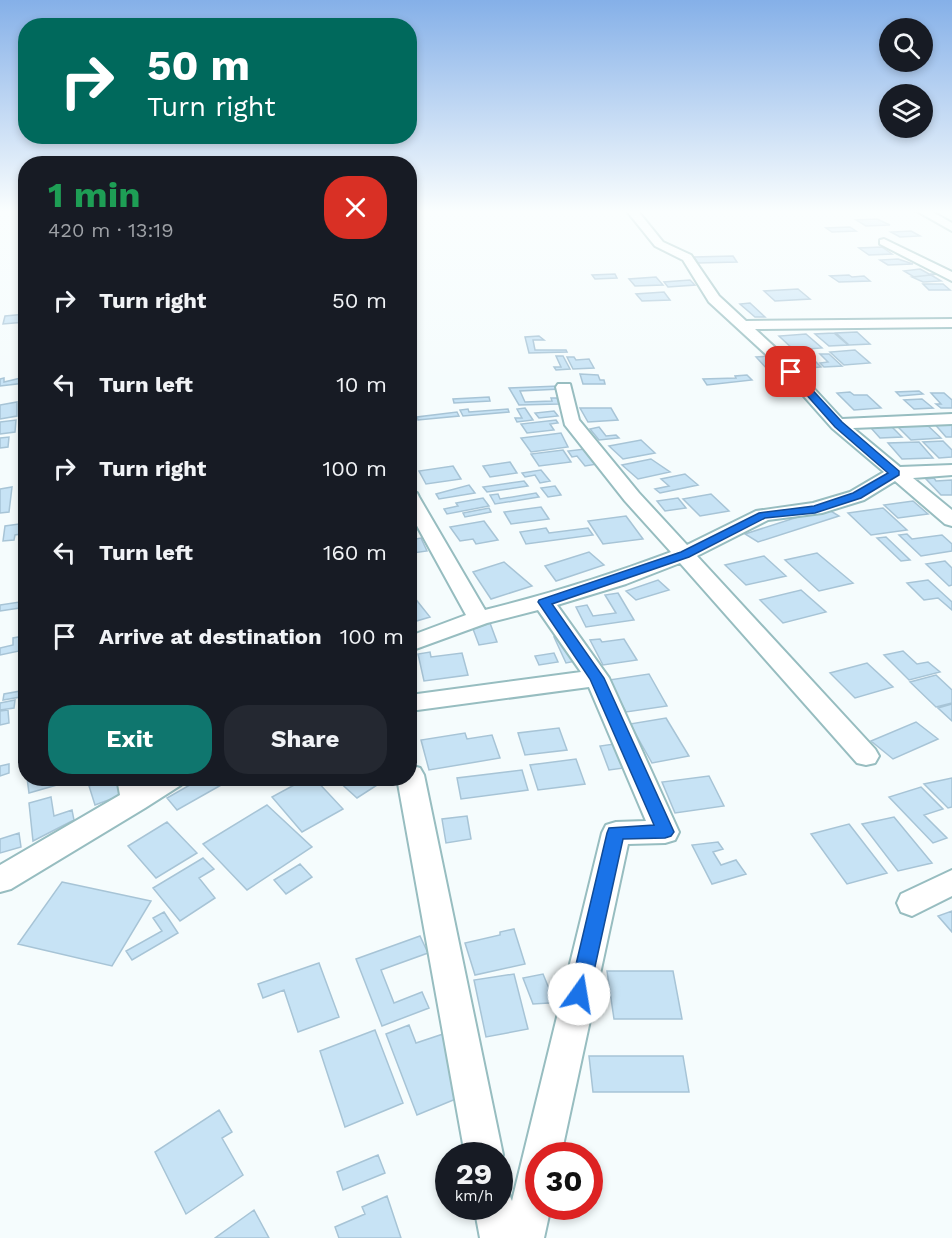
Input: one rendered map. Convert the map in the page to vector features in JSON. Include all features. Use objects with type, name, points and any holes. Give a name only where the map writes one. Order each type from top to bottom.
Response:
[{"type":"street","points":[[693,268],[714,299],[775,355],[838,424],[952,520]]},
{"type":"street","points":[[936,268],[952,277]]},
{"type":"street","points":[[744,325],[952,323]]},
{"type":"street","points":[[564,387],[571,421],[632,497],[866,756]]},
{"type":"street","points":[[838,424],[952,419]]},
{"type":"street","points":[[417,641],[479,618],[544,602],[685,554],[763,515],[815,509],[857,496],[895,473],[952,470]]},
{"type":"street","points":[[417,509],[479,618]]},
{"type":"street","points":[[544,602],[597,678],[665,832],[616,833],[545,1142]]},
{"type":"street","points":[[417,702],[597,678]]},
{"type":"street","points":[[412,786],[481,1142]]},
{"type":"street","points":[[0,880],[133,790]]},
{"type":"street","points":[[912,903],[952,882]]},
{"type":"street","points":[[497,1220],[500,1238]]},
{"type":"street","points":[[524,1238],[528,1220]]},
{"type":"building","points":[[920,269],[929,274],[938,274],[914,277],[904,271]]},
{"type":"building","points":[[615,274],[617,278],[595,279],[592,275]]},
{"type":"building","points":[[931,275],[941,281],[923,282],[912,277]]},
{"type":"building","points":[[830,276],[864,276],[870,281],[839,282]]},
{"type":"building","points":[[656,277],[663,285],[635,286],[629,279]]},
{"type":"building","points":[[690,280],[695,285],[668,287],[664,282]]},
{"type":"building","points":[[923,284],[943,284],[950,290],[929,290]]},
{"type":"building","points":[[798,289],[810,299],[775,301],[764,291]]},
{"type":"building","points":[[664,292],[670,300],[642,301],[636,294]]},
{"type":"building","points":[[750,303],[765,317],[755,317],[740,304]]},
{"type":"building","points":[[18,315],[18,323],[3,324],[5,316]]},
{"type":"building","points":[[857,332],[870,344],[849,345],[836,333]]},
{"type":"building","points":[[834,333],[848,345],[829,346],[815,334]]},
{"type":"building","points":[[806,334],[822,348],[794,350],[779,336]]},
{"type":"building","points":[[539,336],[544,340],[533,340],[535,350],[566,350],[567,352],[529,353],[525,337]]},
{"type":"building","points":[[855,350],[870,363],[844,365],[830,352]]},
{"type":"building","points":[[820,354],[829,354],[842,366],[824,367],[820,363],[828,362]]},
{"type":"building","points":[[556,356],[563,356],[570,369],[556,370],[554,367],[561,367]]},
{"type":"building","points":[[770,356],[782,369],[768,370],[756,357]]},
{"type":"building","points":[[567,357],[574,357],[576,360],[589,359],[594,368],[573,369]]},
{"type":"building","points":[[814,360],[821,367],[810,368],[803,361]]},
{"type":"building","points":[[784,370],[792,379],[777,380],[769,371]]},
{"type":"building","points":[[580,374],[598,375],[605,384],[583,384]]},
{"type":"building","points":[[747,375],[752,380],[707,385],[703,379],[736,378],[735,376]]},
{"type":"building","points":[[4,378],[4,382],[18,379],[18,384],[0,386],[0,379]]},
{"type":"building","points":[[559,386],[560,389],[520,391],[525,402],[552,401],[551,398],[557,398],[559,404],[519,405],[509,388]]},
{"type":"building","points":[[919,391],[923,394],[900,396],[896,392]]},
{"type":"building","points":[[850,392],[854,395],[867,395],[881,408],[854,410],[837,393]]},
{"type":"building","points":[[931,393],[944,393],[952,400],[952,408],[941,408],[936,404],[941,404]]},
{"type":"building","points":[[489,397],[490,401],[454,403],[453,399]]},
{"type":"building","points":[[922,399],[933,408],[914,409],[904,400]]},
{"type":"building","points":[[17,402],[17,416],[0,419],[0,405]]},
{"type":"building","points":[[525,408],[533,420],[517,422],[515,418],[522,418],[517,409]]},
{"type":"building","points":[[580,408],[611,408],[618,420],[588,422]]},
{"type":"building","points":[[468,409],[469,412],[508,409],[509,412],[463,416],[460,410]]},
{"type":"building","points":[[554,411],[558,416],[539,418],[535,413]]},
{"type":"building","points":[[457,412],[459,416],[418,420],[417,417]]},
{"type":"building","points":[[16,420],[15,432],[0,434],[0,422]]},
{"type":"building","points":[[556,420],[558,423],[550,424],[554,430],[527,433],[521,424]]},
{"type":"building","points":[[932,421],[952,421],[952,437],[946,437]]},
{"type":"building","points":[[924,422],[941,438],[911,440],[894,423]]},
{"type":"building","points":[[599,427],[606,436],[616,435],[619,438],[599,440],[590,429]]},
{"type":"building","points":[[892,427],[902,437],[880,438],[871,428]]},
{"type":"building","points":[[561,433],[568,447],[531,452],[521,438]]},
{"type":"building","points":[[9,437],[8,447],[0,448],[0,438]]},
{"type":"building","points":[[641,440],[655,453],[623,459],[609,446]]},
{"type":"building","points":[[943,441],[952,450],[952,457],[939,458],[923,442]]},
{"type":"building","points":[[919,442],[933,458],[902,459],[888,443]]},
{"type":"building","points":[[585,449],[597,464],[585,466],[577,456],[572,457],[568,451]]},
{"type":"building","points":[[563,450],[571,462],[539,466],[531,454]]},
{"type":"building","points":[[651,459],[670,472],[638,479],[622,465]]},
{"type":"building","points":[[510,462],[517,473],[490,477],[483,466]]},
{"type":"building","points":[[453,466],[461,479],[426,484],[419,471]]},
{"type":"building","points":[[541,470],[550,481],[540,483],[535,475],[525,477],[522,473]]},
{"type":"building","points":[[685,474],[698,485],[660,493],[655,489],[669,486],[661,479]]},
{"type":"building","points":[[934,478],[936,481],[952,480],[952,495],[941,495],[926,479]]},
{"type":"building","points":[[524,481],[528,486],[487,492],[483,487]]},
{"type":"building","points":[[469,485],[475,493],[439,499],[436,494]]},
{"type":"building","points":[[555,486],[561,495],[548,497],[541,488]]},
{"type":"building","points":[[12,487],[9,512],[0,513],[0,489]]},
{"type":"building","points":[[536,493],[539,497],[495,504],[490,495],[498,494],[500,499]]},
{"type":"building","points":[[711,494],[729,511],[700,516],[683,499]]},
{"type":"building","points":[[483,498],[489,506],[447,514],[444,509],[458,506],[456,503]]},
{"type":"building","points":[[678,498],[686,508],[665,511],[657,501]]},
{"type":"building","points":[[913,501],[928,514],[898,518],[884,505]]},
{"type":"building","points":[[541,507],[549,519],[511,524],[504,512]]},
{"type":"building","points":[[489,508],[491,512],[465,517],[463,513]]},
{"type":"building","points":[[826,508],[839,516],[758,542],[745,534]]},
{"type":"building","points":[[883,508],[907,530],[871,535],[848,513]]},
{"type":"building","points":[[626,516],[643,539],[603,544],[588,521]]},
{"type":"building","points":[[417,517],[424,528],[417,530]]},
{"type":"building","points":[[484,521],[498,540],[476,544],[473,539],[460,541],[450,527]]},
{"type":"building","points":[[18,524],[18,534],[15,535],[14,540],[3,541],[5,526]]},
{"type":"building","points":[[546,528],[549,533],[588,528],[593,535],[526,544],[520,532]]},
{"type":"building","points":[[907,534],[912,539],[942,535],[952,544],[952,551],[921,556],[899,535]]},
{"type":"building","points":[[886,537],[910,560],[901,561],[877,538]]},
{"type":"building","points":[[421,538],[427,551],[417,552],[417,539]]},
{"type":"building","points":[[589,552],[604,565],[556,581],[545,566]]},
{"type":"building","points":[[817,553],[853,583],[819,591],[785,560]]},
{"type":"building","points":[[764,556],[786,576],[746,585],[725,565]]},
{"type":"building","points":[[945,561],[952,568],[952,585],[949,586],[926,564]]},
{"type":"building","points":[[504,562],[532,586],[491,599],[473,572]]},
{"type":"building","points":[[658,580],[669,590],[636,600],[626,591]]},
{"type":"building","points":[[928,580],[952,602],[952,610],[938,598],[924,600],[907,583]]},
{"type":"building","points":[[801,590],[826,612],[783,623],[760,600]]},
{"type":"building","points":[[618,593],[634,620],[586,627],[576,607],[587,605],[593,616],[616,613],[605,595]]},
{"type":"building","points":[[417,601],[430,617],[417,621]]},
{"type":"building","points":[[18,602],[18,608],[0,611],[0,605]]},
{"type":"building","points":[[490,623],[497,642],[479,645],[473,629]]},
{"type":"building","points":[[564,636],[576,661],[566,663],[554,637]]},
{"type":"building","points":[[18,637],[18,651],[0,655],[0,648],[13,645],[13,638]]},
{"type":"building","points":[[600,639],[602,642],[624,639],[637,660],[603,665],[590,640]]},
{"type":"building","points":[[903,651],[917,664],[928,662],[940,672],[909,680],[884,655]]},
{"type":"building","points":[[430,652],[431,657],[462,653],[468,675],[424,681],[418,654]]},
{"type":"building","points":[[554,653],[558,662],[539,665],[535,656]]},
{"type":"building","points":[[867,663],[893,687],[855,698],[830,673]]},
{"type":"building","points":[[649,674],[667,706],[626,712],[609,680]]},
{"type":"building","points":[[936,675],[952,690],[952,703],[936,707],[910,682]]},
{"type":"building","points":[[18,691],[18,697],[3,700],[4,694]]},
{"type":"building","points":[[15,700],[14,708],[0,710],[0,703]]},
{"type":"building","points":[[952,704],[952,721],[938,708]]},
{"type":"building","points":[[8,710],[9,723],[0,725],[0,711]]},
{"type":"building","points":[[666,718],[689,756],[652,763],[630,724]]},
{"type":"building","points":[[916,722],[938,739],[893,759],[871,741]]},
{"type":"building","points":[[559,728],[567,750],[525,755],[518,733]]},
{"type":"building","points":[[465,733],[467,739],[492,735],[500,758],[429,770],[421,740]]},
{"type":"building","points":[[614,744],[624,768],[609,770],[600,746]]},
{"type":"building","points":[[576,759],[585,784],[538,790],[530,765]]},
{"type":"building","points":[[9,764],[9,773],[0,776],[0,766]]},
{"type":"building","points":[[522,770],[528,790],[461,799],[457,778]]},
{"type":"building","points":[[709,776],[724,806],[675,813],[662,782]]},
{"type":"building","points":[[952,778],[952,807],[948,808],[924,784]]},
{"type":"building","points":[[28,786],[54,786],[29,793]]},
{"type":"building","points":[[89,786],[119,786],[122,795],[95,805]]},
{"type":"building","points":[[188,786],[219,786],[177,810],[167,798]]},
{"type":"building","points":[[292,786],[321,786],[343,809],[302,832],[272,797]]},
{"type":"building","points":[[344,786],[376,786],[357,798]]},
{"type":"building","points":[[921,787],[943,809],[924,815],[947,838],[933,843],[889,797]]},
{"type":"building","points":[[51,797],[54,816],[72,810],[74,820],[33,841],[29,803]]},
{"type":"building","points":[[267,805],[312,847],[247,890],[203,844]]},
{"type":"building","points":[[467,816],[471,839],[446,843],[442,819]]},
{"type":"building","points":[[894,817],[932,863],[898,871],[862,824]]},
{"type":"building","points":[[167,822],[197,853],[156,878],[128,846]]},
{"type":"building","points":[[849,824],[887,873],[847,884],[811,834]]},
{"type":"building","points":[[19,833],[21,847],[0,853],[0,839]]},
{"type":"building","points":[[718,842],[723,849],[713,852],[721,865],[736,860],[746,874],[712,884],[692,845]]},
{"type":"building","points":[[203,858],[214,869],[199,878],[215,898],[180,921],[153,888]]},
{"type":"building","points":[[300,864],[312,877],[286,894],[274,880]]},
{"type":"building","points":[[62,882],[151,901],[112,966],[18,944]]},
{"type":"building","points":[[952,911],[952,932],[938,916]]},
{"type":"building","points":[[164,912],[178,933],[132,960],[126,951],[162,931],[153,918]]},
{"type":"building","points":[[514,929],[525,964],[475,975],[465,943],[500,935],[500,932]]},
{"type":"building","points":[[420,936],[428,953],[381,970],[394,1003],[422,992],[429,1008],[382,1026],[356,959]]},
{"type":"building","points":[[319,963],[339,1017],[298,1032],[284,990],[263,998],[258,984]]},
{"type":"building","points":[[607,971],[673,971],[682,1019],[614,1019]]},
{"type":"building","points":[[514,974],[528,1029],[486,1037],[474,980]]},
{"type":"building","points":[[543,974],[550,991],[561,989],[565,1002],[533,1004],[523,978]]},
{"type":"building","points":[[409,1025],[416,1043],[446,1033],[463,1096],[417,1115],[386,1034]]},
{"type":"building","points":[[375,1030],[403,1103],[345,1127],[320,1051]]},
{"type":"building","points":[[589,1056],[683,1056],[689,1092],[593,1092]]},
{"type":"building","points":[[219,1110],[232,1132],[222,1138],[243,1175],[186,1214],[155,1152]]},
{"type":"building","points":[[378,1155],[385,1173],[343,1190],[337,1172]]},
{"type":"building","points":[[387,1196],[401,1238],[339,1238],[335,1227],[365,1214],[362,1207]]},
{"type":"building","points":[[254,1210],[269,1238],[215,1238]]},
{"type":"route","points":[[579,994],[616,833],[665,832],[597,678],[544,602],[618,579],[685,554],[763,515],[815,509],[857,496],[895,473],[838,424],[791,372]]}]
